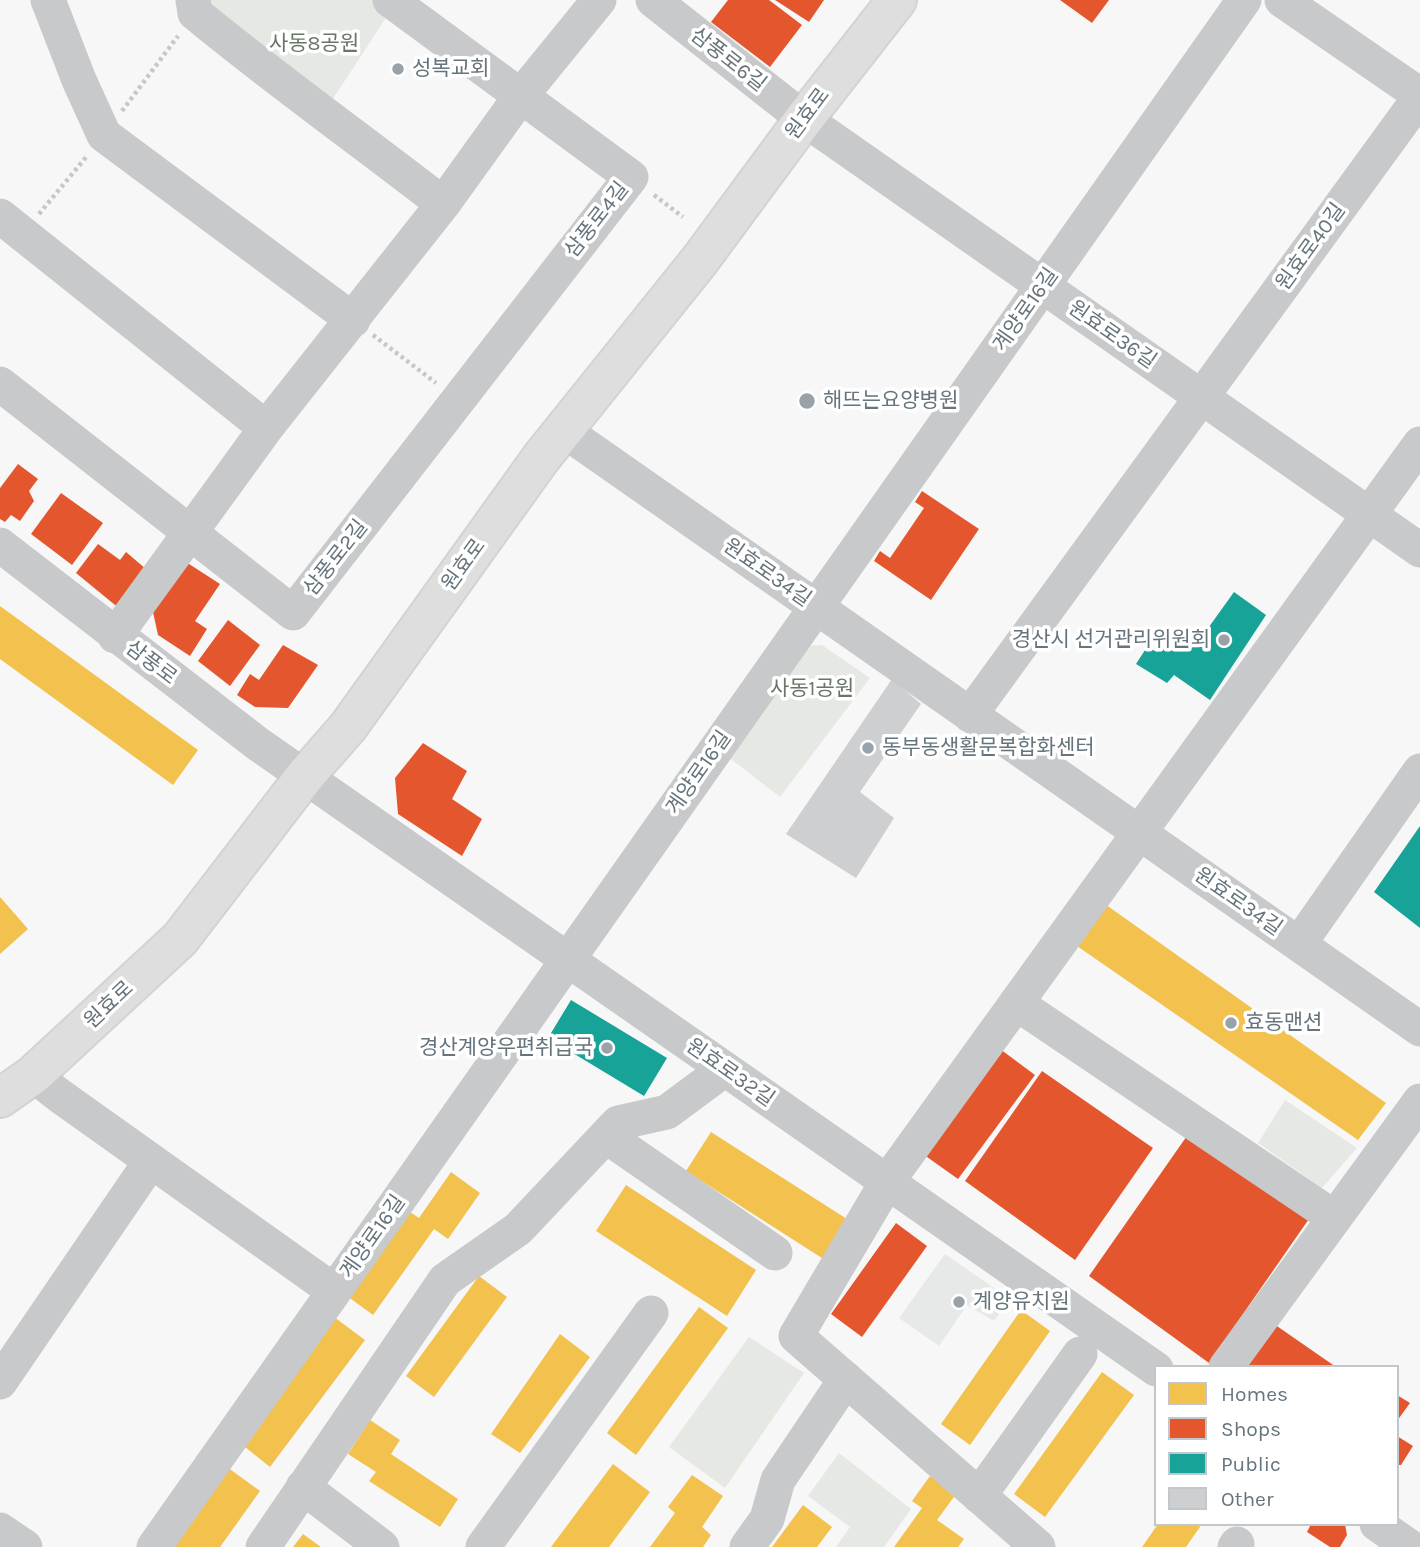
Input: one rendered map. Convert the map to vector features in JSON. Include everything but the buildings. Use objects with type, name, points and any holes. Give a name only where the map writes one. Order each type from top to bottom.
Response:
[{"type":"main road","name":"원효로","points":[[0,1098],[33,1075],[180,939],[305,776],[348,727],[563,430],[700,260],[804,119],[897,0]]},
{"type":"street","points":[[48,0],[74,68],[102,129],[354,320]]},
{"type":"street","name":"삼풍로4길","points":[[390,0],[631,177],[459,401]]},
{"type":"street","points":[[115,636],[266,428],[354,320],[443,204],[520,97],[599,0]]},
{"type":"street","name":"삼풍로6길","points":[[653,0],[804,119]]},
{"type":"street","name":"계양로16길","points":[[155,1547],[1244,0]]},
{"type":"street","name":"원효로40길","points":[[1202,398],[1420,96],[1282,0]]},
{"type":"street","points":[[194,7],[259,66],[355,135],[443,204]]},
{"type":"street","name":"원효로36길","points":[[804,119],[1420,550]]},
{"type":"street","points":[[11,225],[266,428]]},
{"type":"street","name":"삼풍로2길","points":[[0,384],[293,613],[459,401]]},
{"type":"street","points":[[971,715],[1202,398]]},
{"type":"street","name":"원효로34길","points":[[563,430],[1420,1029]]},
{"type":"street","points":[[1019,1541],[979,1496],[796,1336],[887,1182],[1420,444]]},
{"type":"street","name":"삼풍로","points":[[0,545],[115,636],[258,744],[305,776]]},
{"type":"street","name":"원효로34길","points":[[1298,944],[1420,771]]},
{"type":"street","name":"원효로32길","points":[[305,776],[1154,1368]]},
{"type":"street","points":[[1016,1003],[1335,1218]]},
{"type":"street","points":[[262,1547],[445,1280],[518,1229],[618,1123],[667,1112],[725,1069]]},
{"type":"street","points":[[33,1075],[334,1292]]},
{"type":"street","points":[[1227,1365],[1420,1101]]},
{"type":"street","points":[[606,1136],[775,1254]]},
{"type":"street","points":[[0,1382],[151,1161]]},
{"type":"street","points":[[483,1547],[651,1313]]},
{"type":"street","points":[[979,1496],[1080,1354]]},
{"type":"street","points":[[747,1547],[767,1519],[778,1480],[846,1379]]},
{"type":"street","points":[[303,1487],[382,1547]]},
{"type":"street","points":[[1381,1526],[1411,1542]]},
{"type":"street","points":[[0,1530],[25,1547]]},
{"type":"path","points":[[11,225],[102,129],[194,7]]},
{"type":"path","points":[[631,177],[683,217]]},
{"type":"path","points":[[354,320],[459,401]]},
{"type":"shaded area","name":"계양유치원","points":[[945,1254],[1010,1299],[994,1321],[967,1305],[939,1346],[899,1318]]},
{"type":"green space","name":"사동8공원","points":[[199,0],[377,0],[391,10],[327,108]]},
{"type":"green space","name":"사동1공원","points":[[822,645],[870,678],[780,797],[718,749],[800,646]]},
{"type":"green space","points":[[1285,1100],[1357,1148],[1322,1188],[1258,1143]]},
{"type":"green space","points":[[749,1337],[804,1373],[725,1488],[669,1447]]},
{"type":"green space","points":[[839,1453],[911,1509],[884,1547],[836,1547],[850,1527],[808,1496]]},
{"type":"place","name":"성복교회","points":[[398,69]]},
{"type":"place","name":"해뜨는요양병원","points":[[807,401]]},
{"type":"place","name":"경산시 선거관리위원회","points":[[1224,640]]},
{"type":"place","name":"동부동생활문복합화센터","points":[[868,748]]},
{"type":"place","name":"효동맨션","points":[[1231,1023]]},
{"type":"place","name":"경산계양우편취급국","points":[[607,1048]]},
{"type":"place","name":"계양유치원","points":[[959,1302]]}]
